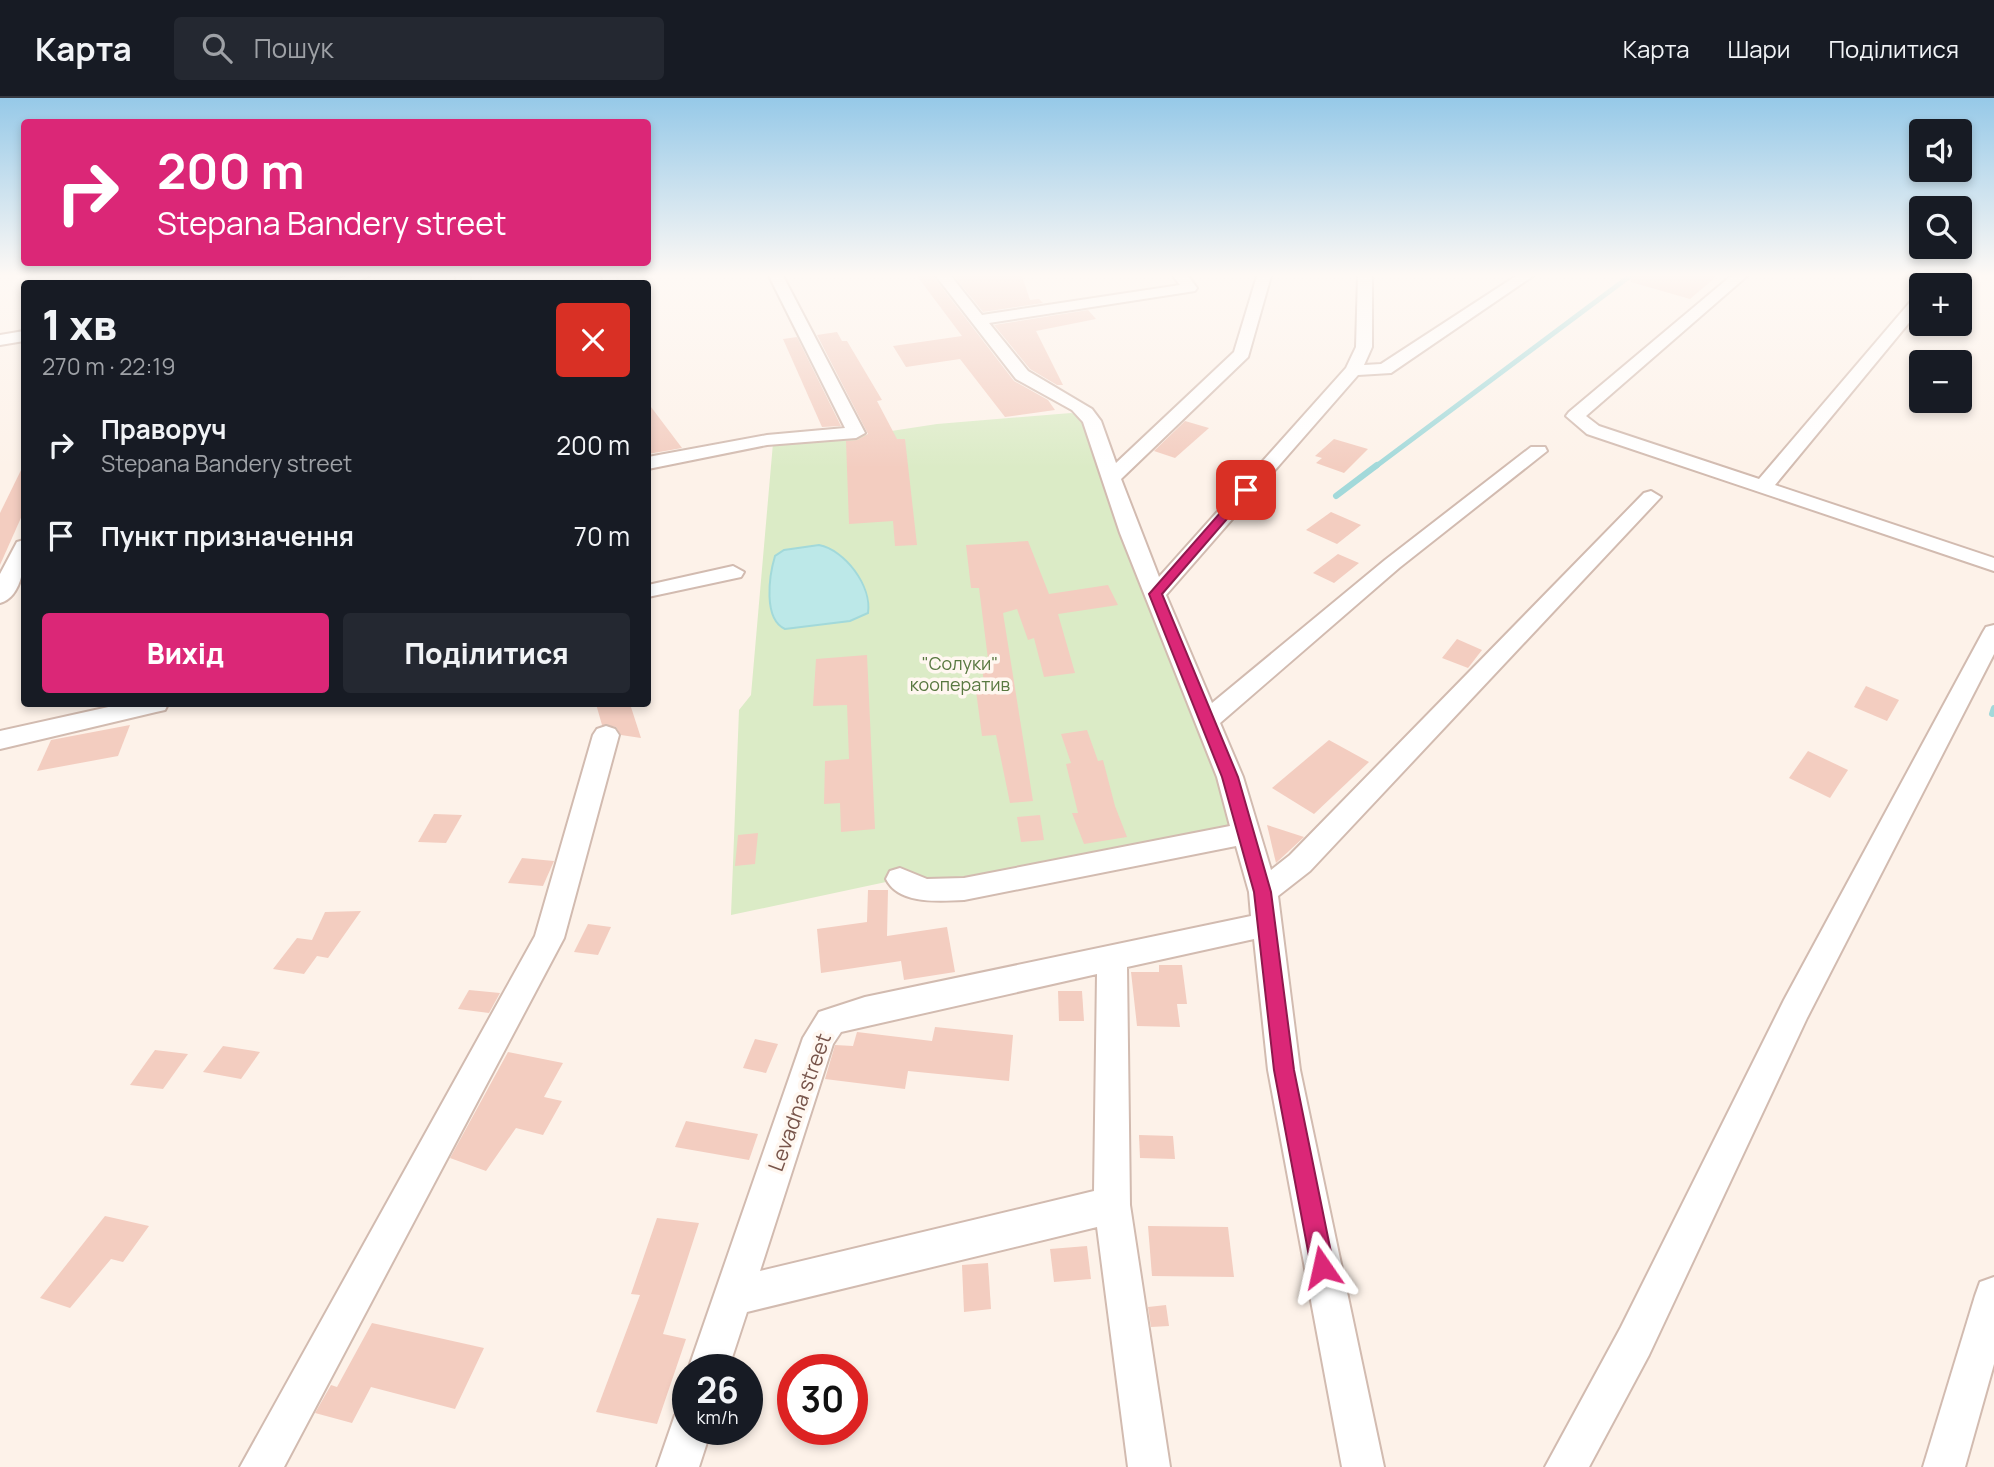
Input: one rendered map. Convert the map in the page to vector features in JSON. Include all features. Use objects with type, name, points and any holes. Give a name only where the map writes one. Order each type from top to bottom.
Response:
[{"type":"street","points":[[651,462],[767,440],[856,433],[809,340]]},
{"type":"street","points":[[995,340],[1038,389],[1085,410],[1092,421],[1155,594],[1209,719],[1247,832],[1263,908],[1284,1070],[1363,1467]]},
{"type":"street","points":[[1111,478],[1242,354],[1246,340]]},
{"type":"street","points":[[1155,594],[1353,370],[1364,347],[1364,340]]},
{"type":"street","points":[[1353,370],[1385,369],[1429,340]]},
{"type":"street","points":[[1665,340],[1575,416],[1593,430],[1994,565]]},
{"type":"street","points":[[1762,488],[1885,340]]},
{"type":"street","points":[[1209,719],[1392,565],[1538,451]]},
{"type":"street","points":[[1263,908],[1300,863],[1651,497]]},
{"type":"street","points":[[0,596],[21,552]]},
{"type":"street","points":[[651,590],[733,572]]},
{"type":"street","points":[[1566,1467],[1635,1340],[1795,1010],[1993,638]]},
{"type":"street","points":[[0,740],[107,709],[127,707]]},
{"type":"street","points":[[261,1467],[550,937],[606,735]]},
{"type":"street","points":[[900,879],[925,890],[964,889],[1247,832]]},
{"type":"street","name":"Levadna street","points":[[713,1354],[819,1038],[830,1022],[865,1011],[1112,959],[1263,908]]},
{"type":"street","points":[[1112,959],[1112,1205],[1149,1467]]},
{"type":"street","points":[[730,1297],[1112,1205]]},
{"type":"street","points":[[1944,1467],[1994,1296]]},
{"type":"street","points":[[678,1467],[685,1445]]},
{"type":"green space","name":"\"Солуки\" кооператив","points":[[1071,413],[1079,415],[1085,425],[1247,833],[946,885],[900,879],[731,915],[739,710],[751,695],[773,443],[852,437],[937,424]]},
{"type":"water","points":[[819,545],[838,554],[855,571],[866,592],[868,613],[850,621],[785,629],[773,616],[769,596],[775,556],[784,550]]},
{"type":"building","points":[[783,340],[798,340],[841,426],[822,427]]},
{"type":"building","points":[[820,340],[847,341],[882,400],[877,401],[897,439],[905,439],[917,545],[895,546],[893,521],[849,524],[846,441],[857,440],[868,434]]},
{"type":"building","points":[[935,340],[982,340],[1014,381],[1048,400],[1055,410],[1005,417],[960,359],[906,367],[893,346]]},
{"type":"building","points":[[1006,340],[1040,340],[1063,385],[1057,385],[1030,369]]},
{"type":"building","points":[[651,407],[682,448],[651,453]]},
{"type":"building","points":[[1185,421],[1209,428],[1175,458],[1154,451]]},
{"type":"building","points":[[1334,439],[1368,449],[1344,473],[1316,463],[1322,458],[1315,456]]},
{"type":"building","points":[[21,470],[21,518],[0,565],[0,513]]},
{"type":"building","points":[[1331,512],[1361,525],[1337,544],[1306,530]]},
{"type":"building","points":[[1028,541],[1049,594],[1108,585],[1118,605],[1058,614],[1075,673],[1044,677],[1034,638],[1028,640],[1017,609],[1003,613],[1033,801],[1010,803],[996,735],[982,736],[976,691],[985,692],[982,667],[989,667],[979,588],[971,588],[966,545]]},
{"type":"building","points":[[1338,554],[1359,563],[1334,583],[1313,573]]},
{"type":"building","points":[[1457,639],[1482,650],[1468,668],[1442,658]]},
{"type":"building","points":[[867,655],[875,829],[841,832],[840,803],[824,804],[825,761],[849,759],[847,705],[813,706],[816,659]]},
{"type":"building","points":[[1866,686],[1899,700],[1887,721],[1854,707]]},
{"type":"building","points":[[597,707],[631,707],[641,738],[621,735],[616,727],[602,725]]},
{"type":"building","points":[[130,725],[118,756],[37,771],[51,740]]},
{"type":"building","points":[[1087,730],[1098,761],[1103,760],[1115,806],[1127,837],[1084,844],[1072,813],[1078,813],[1066,764],[1071,763],[1061,734]]},
{"type":"building","points":[[1329,740],[1369,762],[1314,814],[1272,788]]},
{"type":"building","points":[[1808,751],[1848,770],[1830,798],[1789,778]]},
{"type":"building","points":[[434,814],[462,815],[446,843],[418,842]]},
{"type":"building","points":[[1040,815],[1044,840],[1021,842],[1017,817]]},
{"type":"building","points":[[1267,825],[1304,837],[1276,863]]},
{"type":"building","points":[[758,833],[755,864],[735,866],[738,835]]},
{"type":"building","points":[[522,858],[554,861],[543,886],[508,883]]},
{"type":"building","points":[[868,890],[888,890],[887,936],[947,927],[955,972],[904,980],[901,961],[821,973],[817,929],[867,922]]},
{"type":"building","points":[[361,911],[328,958],[317,956],[304,974],[273,969],[297,938],[312,940],[325,912]]},
{"type":"building","points":[[588,924],[611,927],[598,955],[574,952]]},
{"type":"building","points":[[1159,965],[1182,965],[1187,1004],[1177,1004],[1180,1027],[1137,1026],[1131,972],[1159,972]]},
{"type":"building","points":[[469,990],[500,993],[489,1013],[458,1009]]},
{"type":"building","points":[[1058,991],[1082,991],[1084,1021],[1059,1021]]},
{"type":"building","points":[[935,1027],[1013,1035],[1009,1081],[908,1071],[905,1089],[825,1079],[835,1045],[853,1046],[857,1032],[932,1041]]},
{"type":"building","points":[[755,1039],[778,1044],[766,1073],[743,1068]]},
{"type":"building","points":[[223,1046],[260,1052],[241,1079],[203,1072]]},
{"type":"building","points":[[155,1050],[188,1054],[163,1089],[130,1085]]},
{"type":"building","points":[[508,1052],[563,1063],[544,1097],[562,1101],[543,1135],[516,1128],[486,1171],[450,1158]]},
{"type":"building","points":[[686,1121],[758,1134],[749,1160],[675,1147]]},
{"type":"building","points":[[1139,1135],[1173,1136],[1175,1159],[1140,1158]]},
{"type":"building","points":[[105,1216],[149,1226],[123,1262],[111,1259],[70,1308],[40,1298]]},
{"type":"building","points":[[657,1218],[699,1223],[663,1334],[686,1339],[681,1354],[672,1354],[672,1380],[657,1424],[596,1412],[640,1295],[631,1294]]},
{"type":"building","points":[[1148,1226],[1228,1227],[1234,1277],[1152,1276]]},
{"type":"building","points":[[1087,1246],[1091,1279],[1054,1282],[1050,1249]]},
{"type":"building","points":[[988,1263],[991,1309],[964,1312],[962,1265]]},
{"type":"building","points":[[1166,1305],[1169,1326],[1151,1327],[1148,1307]]},
{"type":"building","points":[[372,1323],[484,1348],[455,1409],[371,1387],[352,1423],[315,1413],[331,1385],[337,1387]]},
{"type":"waterway","points":[[1375,467],[1545,340]]},
{"type":"waterway","points":[[1336,496],[1377,465]]},
{"type":"waterway","points":[[1992,714],[1994,708]]},
{"type":"route","points":[[1246,490],[1155,594],[1209,719],[1230,777],[1263,892],[1264,925],[1284,1070],[1322,1267]]}]
